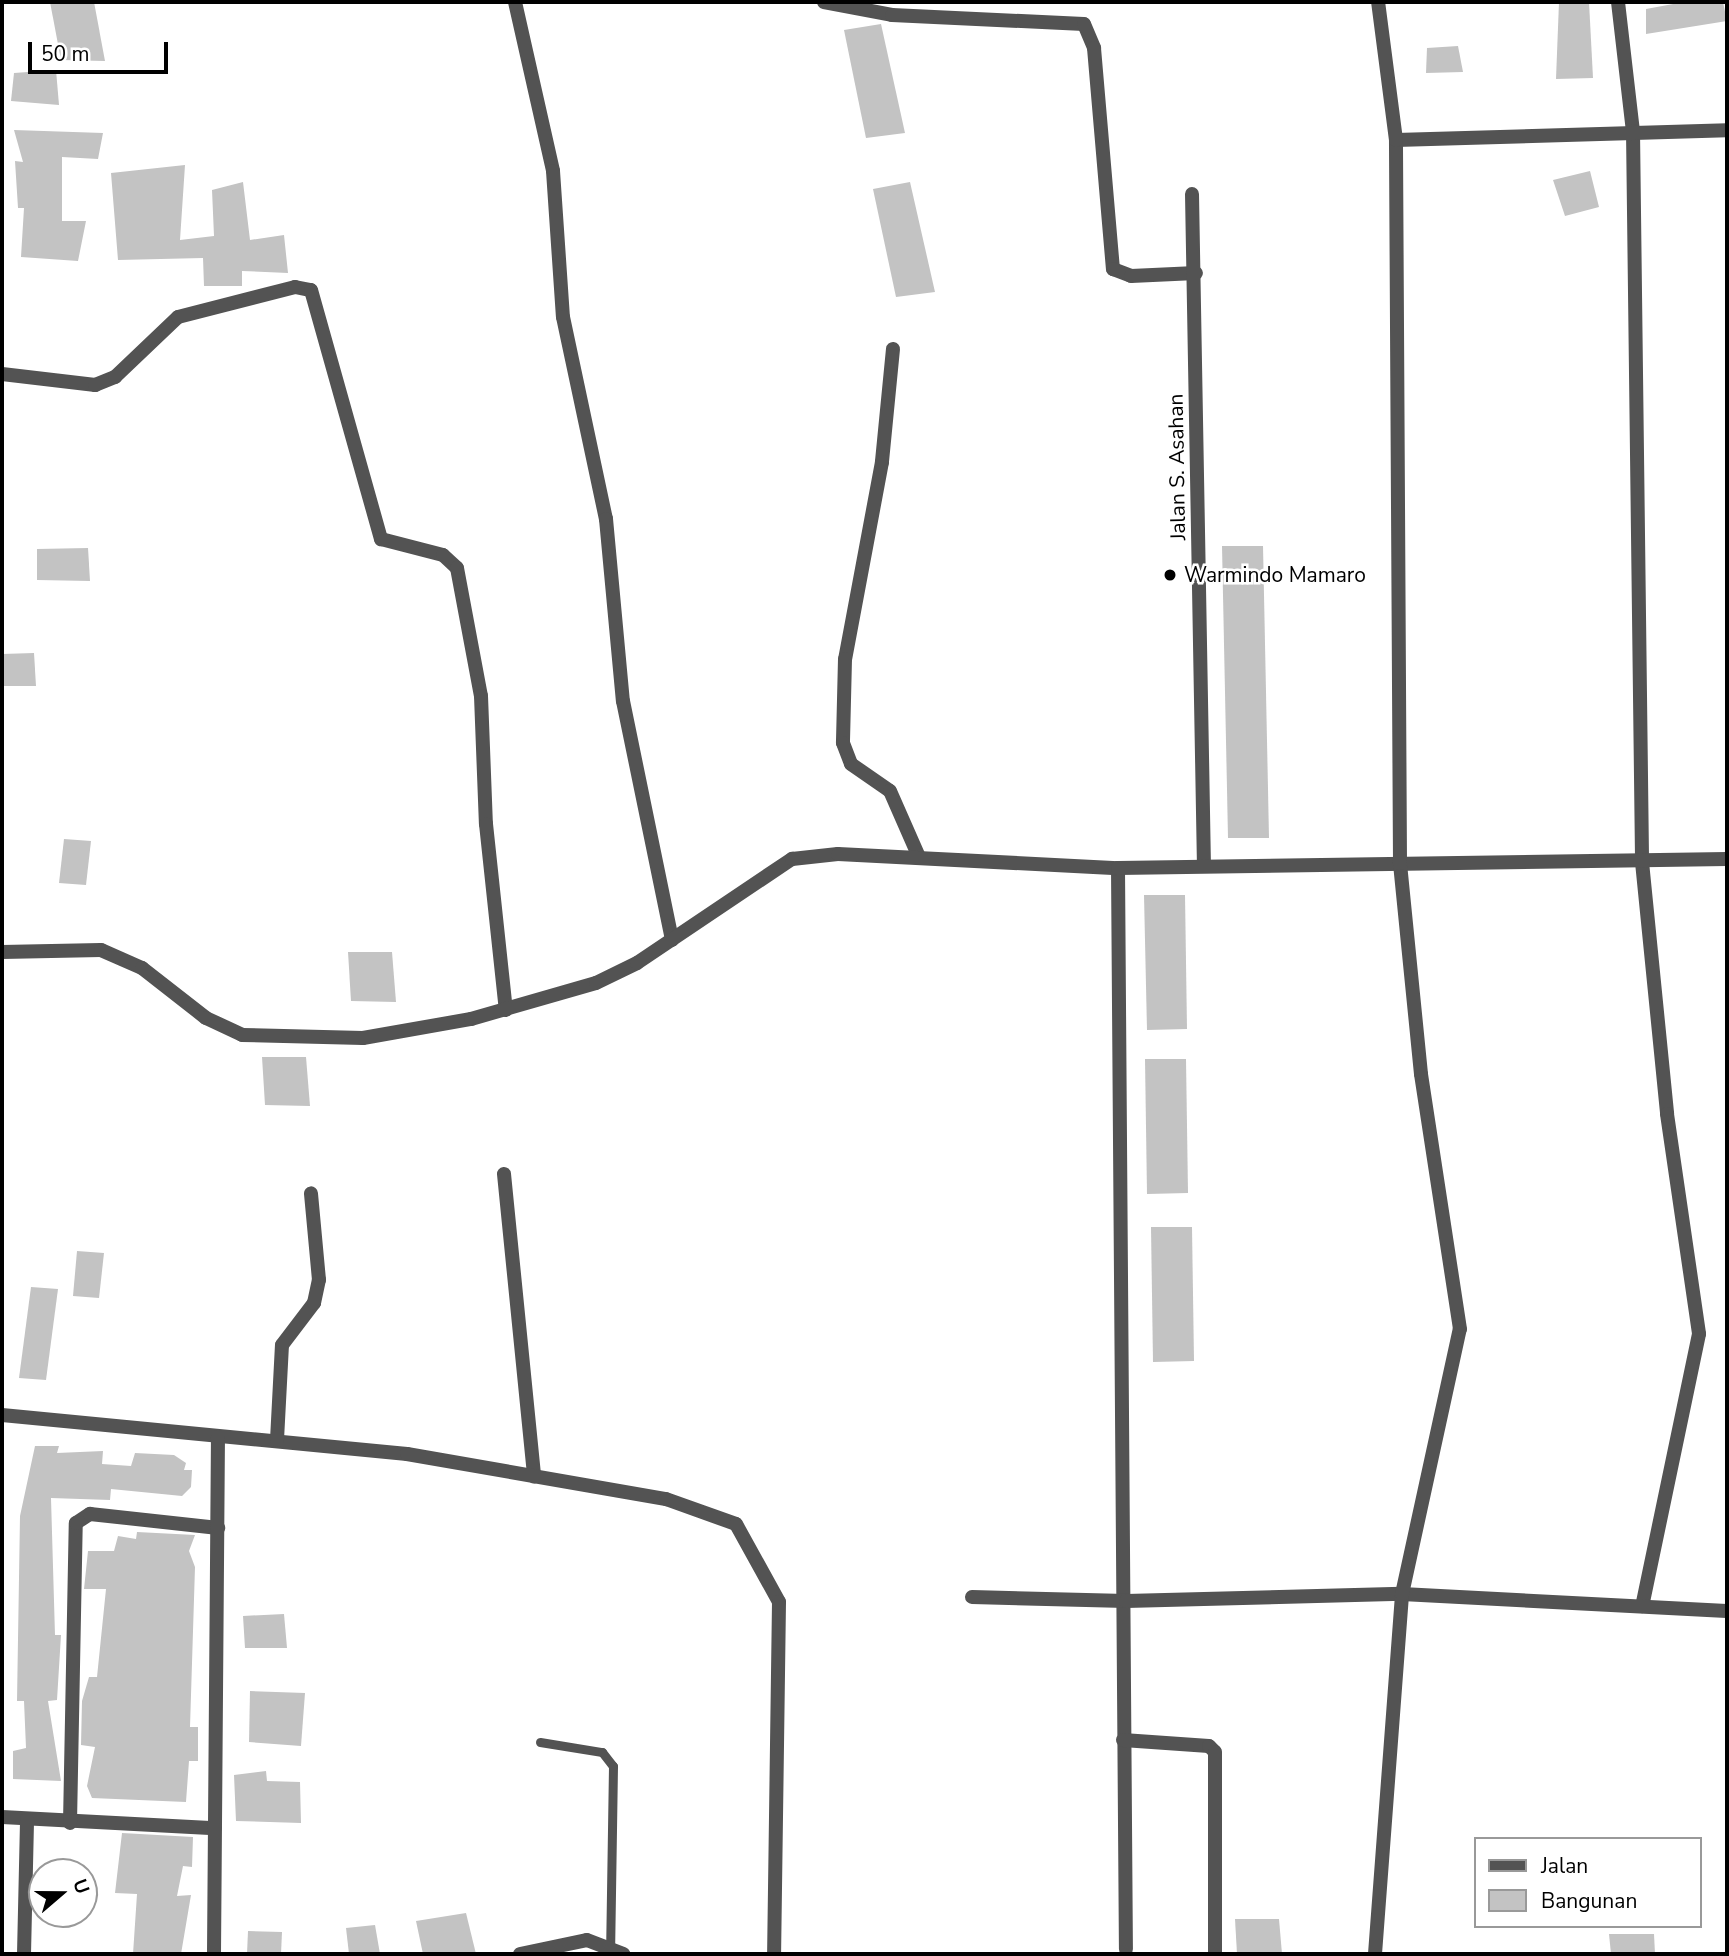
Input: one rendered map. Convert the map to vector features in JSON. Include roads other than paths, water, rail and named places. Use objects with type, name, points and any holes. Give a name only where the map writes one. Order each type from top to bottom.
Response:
[{"type":"street","points":[[515,2],[550,149],[563,317],[606,519],[623,701],[672,940]]},
{"type":"street","points":[[824,2],[892,15],[1084,24],[1094,48],[1113,269],[1131,276],[1196,273]]},
{"type":"street","points":[[1375,1954],[1402,1594],[1460,1329],[1421,1074],[1400,863],[1396,140],[1378,2]]},
{"type":"street","points":[[1618,2],[1633,131],[1642,862],[1667,1114],[1699,1334],[1642,1606]]},
{"type":"street","points":[[1396,140],[1727,130]]},
{"type":"street","name":"Jalan S. Asahan","points":[[1192,194],[1196,273],[1204,866]]},
{"type":"street","points":[[2,374],[102,383],[178,317],[295,287],[311,289],[381,538],[443,555],[457,568],[481,696],[486,824],[506,1010]]},
{"type":"street","points":[[893,349],[881,462],[845,659],[843,743],[851,764],[890,790],[919,857]]},
{"type":"street","points":[[2,952],[102,950],[142,968],[206,1018],[242,1035],[363,1038],[506,1010],[596,983],[672,940],[768,869],[792,859],[919,857],[1118,868],[1727,859]]},
{"type":"street","points":[[1118,868],[1126,1601],[1123,1740],[1126,1949]]},
{"type":"street","points":[[504,1174],[534,1477]]},
{"type":"street","points":[[277,1440],[282,1345],[314,1303],[319,1280],[311,1193]]},
{"type":"street","points":[[2,1415],[218,1437],[277,1440],[534,1477],[666,1499],[736,1524],[764,1565],[779,1602],[774,1954]]},
{"type":"street","points":[[214,1954],[218,1437]]},
{"type":"street","points":[[70,1823],[76,1523],[90,1514],[218,1528]]},
{"type":"street","points":[[972,1597],[1126,1601],[1402,1594],[1727,1611]]},
{"type":"street","points":[[1123,1740],[1209,1746],[1215,1752],[1215,1954]]},
{"type":"street","points":[[2,1817],[70,1823],[215,1828]]},
{"type":"street","points":[[24,1954],[27,1819]]},
{"type":"street","points":[[520,1954],[587,1940],[614,1952]]},
{"type":"lane","points":[[540,1742],[602,1752],[613,1766],[614,1952]]},
{"type":"place","name":"Warmindo Mamaro","points":[[1170,575]]}]
